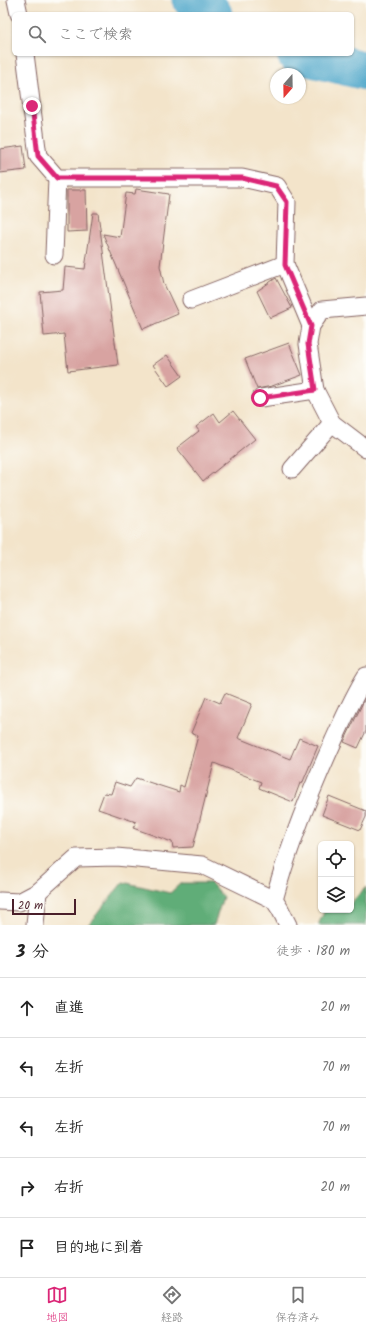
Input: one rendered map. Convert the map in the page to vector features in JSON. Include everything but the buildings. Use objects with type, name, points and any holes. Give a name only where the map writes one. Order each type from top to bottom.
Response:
[{"type":"street","points":[[16,0],[19,12]]},
{"type":"street","points":[[25,56],[38,156],[57,178],[54,255]]},
{"type":"street","points":[[57,178],[242,178],[276,186],[287,202],[285,264],[311,326]]},
{"type":"street","points":[[191,300],[285,264]]},
{"type":"street","points":[[366,306],[322,310],[311,326],[308,344],[315,390],[332,423],[366,449]]},
{"type":"street","points":[[260,398],[315,390]]},
{"type":"street","points":[[292,469],[332,423]]},
{"type":"street","points":[[275,925],[277,905],[286,858],[311,791],[356,693],[366,676]]},
{"type":"street","points":[[0,901],[19,902],[38,892],[76,858],[116,857],[202,865],[277,905],[288,925]]},
{"type":"street","points":[[35,925],[38,892]]},
{"type":"green space","points":[[123,882],[170,893],[181,883],[211,883],[223,897],[214,925],[88,925]]},
{"type":"green space","points":[[366,887],[366,925],[318,925],[324,913],[354,913],[354,900]]},
{"type":"waterway","points":[[192,0],[210,12]]},
{"type":"waterway","points":[[304,56],[366,71]]},
{"type":"route","points":[[32,106],[38,156],[57,178],[242,178],[276,186],[287,202],[285,265],[311,326],[308,344],[315,390],[260,398]]}]
